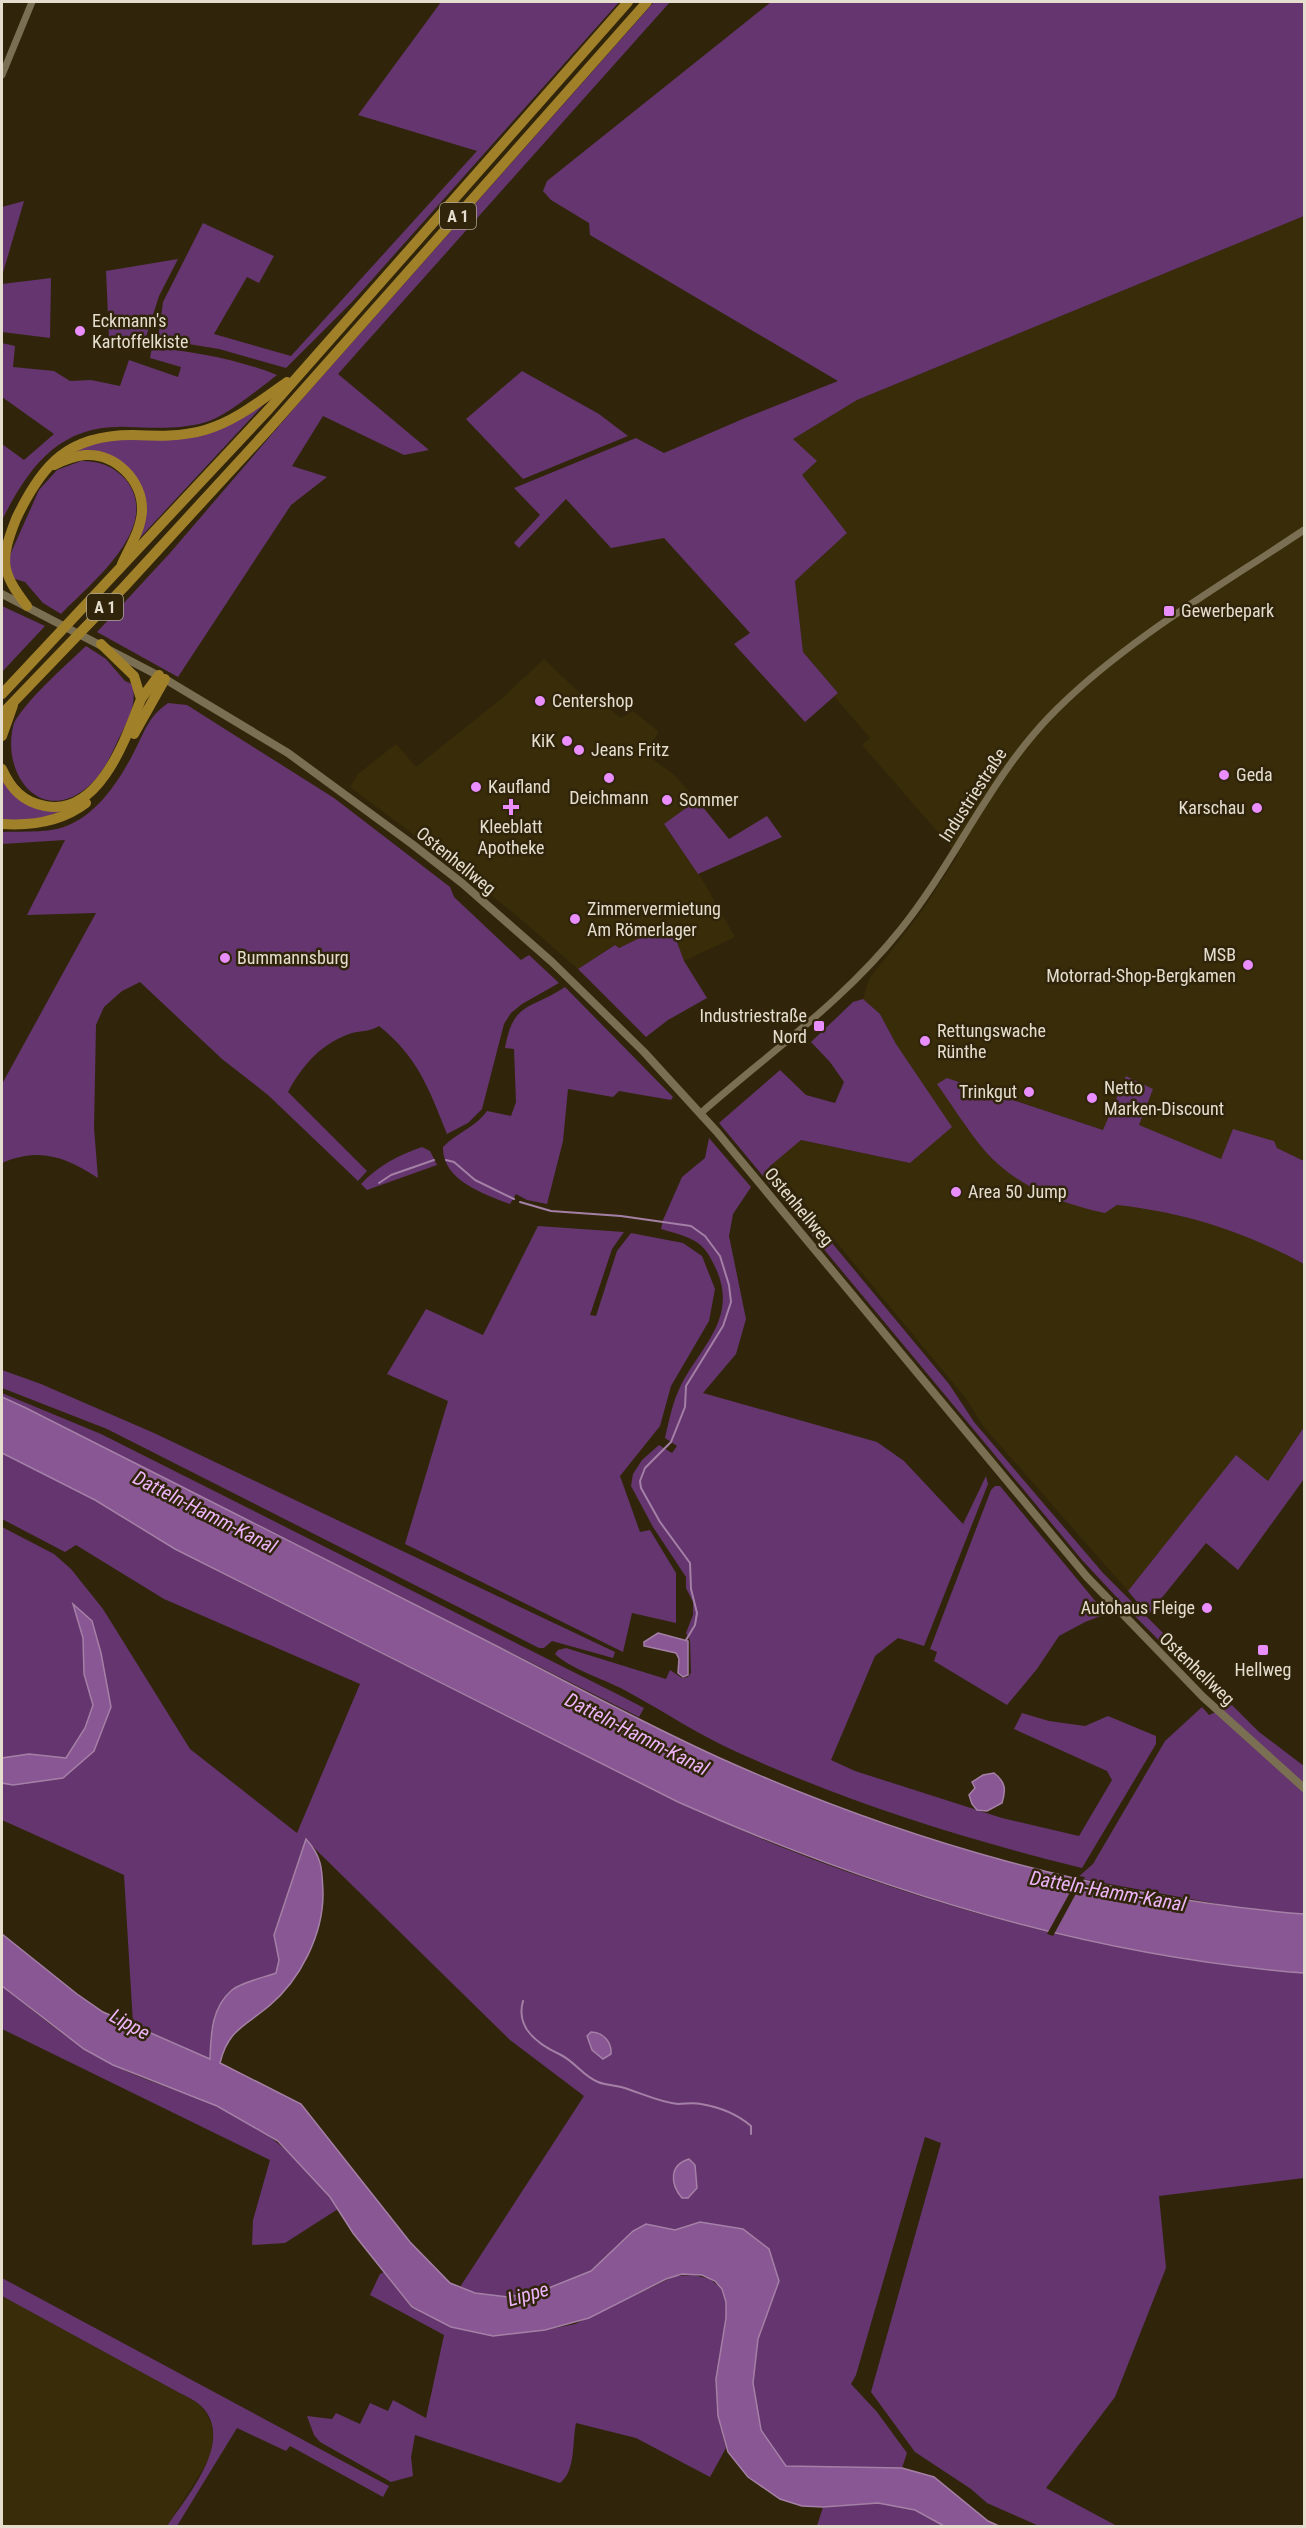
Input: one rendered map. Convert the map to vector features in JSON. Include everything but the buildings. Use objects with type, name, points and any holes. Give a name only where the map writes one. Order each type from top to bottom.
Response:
[{"type":"highway","name":"A 1","points":[[2,694],[118,572],[302,371],[628,2]]},
{"type":"highway","name":"A 1","points":[[2,714],[124,587],[268,430],[647,2]]},
{"type":"highway","points":[[27,606],[9,580],[2,563],[3,545],[28,494],[63,452],[90,440],[109,436],[175,435],[207,429],[242,413],[302,371]]},
{"type":"highway","points":[[46,470],[69,458],[85,455],[99,456],[118,465],[133,479],[141,499],[140,523],[118,572]]},
{"type":"highway","points":[[99,643],[134,676],[141,699]]},
{"type":"highway","points":[[2,769],[13,789],[30,801],[51,807],[75,802],[87,795],[104,778],[130,727],[141,699],[162,677]]},
{"type":"highway","points":[[2,824],[47,822],[82,806],[98,794],[110,779],[162,677]]},
{"type":"highway","points":[[2,736],[14,701]]},
{"type":"main road","name":"Ostenhellweg","points":[[2,594],[162,677],[288,753],[412,844],[462,884],[570,978],[701,1113],[1087,1577],[1203,1697],[1305,1788]]},
{"type":"street","points":[[2,75],[32,2]]},
{"type":"street","name":"Industriestraße","points":[[701,1113],[798,1032],[873,963],[925,897],[995,785],[1024,745],[1058,708],[1140,640],[1305,530]]},
{"type":"shaded area","points":[[441,2],[619,2],[353,301],[286,368],[219,349],[158,339],[163,302],[203,223],[274,256],[259,283],[247,277],[214,334],[291,356],[477,151],[358,115]]},
{"type":"shaded area","points":[[654,2],[670,2],[338,374],[429,450],[404,455],[323,416],[292,466],[327,477],[291,505],[178,677],[97,632],[170,553],[303,398]]},
{"type":"shaded area","points":[[771,2],[1304,2],[1304,216],[857,400],[793,439],[817,461],[802,475],[847,533],[795,581],[803,652],[838,693],[805,722],[734,644],[750,633],[664,538],[611,548],[566,499],[519,548],[514,543],[540,515],[514,488],[636,438],[664,453],[838,381],[590,235],[589,223],[551,200],[543,191],[547,181]]},
{"type":"shaded area","points":[[24,201],[2,276],[2,207]]},
{"type":"shaded area","points":[[1304,216],[1304,1161],[1277,1148],[1221,1159],[1138,1125],[1126,1077],[1104,1130],[947,1078],[1104,1213],[1116,1205],[1153,1209],[1210,1223],[1261,1241],[1304,1264],[1304,1427],[1268,1481],[1236,1456],[1128,1591],[983,1426],[967,1400],[772,1164],[801,1140],[910,1163],[896,1044],[880,1014],[863,999],[869,979],[922,911],[958,855],[862,745],[870,738],[834,696],[838,693],[803,652],[795,581],[847,533],[801,475],[792,439],[857,400]]},
{"type":"shaded area","points":[[178,259],[159,296],[146,337],[109,338],[106,271]]},
{"type":"shaded area","points":[[51,278],[50,338],[2,332],[2,284]]},
{"type":"shaded area","points":[[2,343],[15,346],[13,367],[54,371],[70,381],[91,380],[120,386],[129,360],[178,377],[181,367],[150,358],[152,347],[216,357],[277,375],[228,411],[204,423],[171,428],[104,428],[66,441],[36,466],[2,520],[2,444],[24,460],[54,434],[2,397]]},
{"type":"shaded area","points":[[522,371],[599,414],[628,436],[523,479],[466,419]]},
{"type":"shaded area","points":[[266,402],[137,541],[144,514],[127,468],[68,452],[95,441],[183,437]]},
{"type":"shaded area","points":[[81,461],[106,465],[126,480],[135,498],[136,516],[130,535],[119,553],[61,614],[43,603],[25,582],[12,578],[9,557],[39,490],[57,470]]},
{"type":"shaded area","points":[[2,606],[45,626],[2,672]]},
{"type":"shaded area","points":[[86,646],[106,659],[125,681],[132,684],[133,706],[112,754],[96,779],[68,799],[53,801],[39,797],[27,788],[18,775],[11,741],[14,723],[38,693]]},
{"type":"shaded area","points":[[544,659],[584,697],[589,693],[621,718],[633,711],[659,732],[644,753],[673,774],[697,800],[664,825],[702,879],[735,937],[684,961],[670,924],[618,948],[614,945],[578,969],[517,916],[350,787],[358,774],[396,744],[416,767],[501,699]]},
{"type":"shaded area","points":[[168,703],[187,705],[334,798],[450,887],[454,897],[521,960],[529,955],[559,983],[522,1004],[511,1013],[504,1024],[482,1109],[468,1123],[447,1134],[428,1088],[413,1062],[379,1026],[352,1033],[331,1042],[300,1072],[288,1092],[367,1171],[358,1181],[268,1095],[222,1059],[140,982],[122,991],[104,1007],[96,1025],[94,1128],[98,1178],[63,1160],[40,1155],[16,1158],[2,1163],[2,1084],[96,913],[27,915],[65,840],[2,844],[2,832],[57,829],[82,818],[112,788],[128,764],[151,719]]},
{"type":"shaded area","points":[[2,777],[17,797],[75,807],[33,821],[2,820]]},
{"type":"shaded area","points":[[697,800],[729,839],[767,816],[782,837],[698,874],[664,824]]},
{"type":"shaded area","points":[[670,923],[684,961],[707,998],[668,1020],[646,1037],[578,969],[615,945],[619,948]]},
{"type":"shaded area","points":[[565,987],[673,1097],[671,1100],[619,1091],[613,1097],[568,1089],[563,1141],[547,1204],[527,1200],[516,1194],[510,1204],[488,1196],[457,1177],[449,1168],[443,1147],[487,1111],[511,1116],[516,1102],[514,1049],[505,1048],[508,1033],[513,1022],[525,1008]]},
{"type":"shaded area","points":[[863,999],[880,1014],[896,1044],[952,1127],[910,1163],[801,1140],[769,1167],[949,1384],[974,1422],[1103,1573],[1211,1681],[1199,1681],[1082,1560],[719,1123],[780,1070],[806,1095],[835,1103],[844,1082],[830,1062],[811,1042],[853,1002]]},
{"type":"shaded area","points":[[1126,1076],[1153,1089],[1139,1125],[1221,1159],[1233,1129],[1274,1141],[1277,1148],[1304,1161],[1304,1264],[1236,1233],[1191,1218],[1117,1205],[1105,1213],[1070,1204],[1036,1190],[992,1159],[974,1138],[937,1084],[947,1078],[1103,1130]]},
{"type":"shaded area","points":[[709,1138],[751,1187],[733,1214],[729,1236],[746,1319],[736,1354],[703,1393],[877,1442],[904,1461],[963,1524],[986,1476],[988,1484],[924,1646],[898,1638],[875,1656],[831,1760],[855,1771],[1002,1818],[1079,1836],[1112,1780],[1107,1771],[1014,1729],[1022,1713],[1049,1721],[1085,1726],[1108,1716],[1156,1736],[1156,1744],[1082,1868],[951,1832],[865,1804],[781,1771],[710,1739],[628,1692],[571,1665],[555,1654],[558,1650],[566,1648],[666,1679],[670,1670],[682,1678],[688,1677],[691,1673],[690,1641],[686,1633],[693,1615],[693,1602],[686,1588],[686,1577],[653,1527],[631,1486],[633,1474],[642,1460],[659,1445],[672,1453],[677,1446],[665,1438],[673,1404],[681,1385],[720,1318],[723,1304],[722,1288],[717,1271],[707,1252],[690,1238],[661,1229],[682,1177],[705,1158]]},
{"type":"shaded area","points":[[422,1147],[430,1151],[437,1165],[367,1190],[361,1184],[389,1162]]},
{"type":"shaded area","points":[[538,1226],[624,1232],[612,1249],[590,1315],[596,1316],[617,1251],[631,1233],[683,1243],[702,1256],[715,1289],[709,1321],[671,1386],[660,1426],[620,1476],[640,1532],[650,1530],[676,1573],[676,1623],[632,1613],[623,1652],[405,1544],[448,1401],[387,1374],[426,1309],[483,1335]]},
{"type":"shaded area","points":[[2,1370],[41,1384],[154,1433],[615,1652],[613,1658],[552,1641],[544,1648],[539,1648],[107,1429],[2,1388]]},
{"type":"shaded area","points":[[2,1393],[101,1434],[644,1708],[639,1717],[2,1397]]},
{"type":"shaded area","points":[[1304,1427],[1304,1479],[1238,1570],[1206,1543],[1148,1615],[1128,1591],[1236,1455],[1268,1481]]},
{"type":"shaded area","points":[[2,1453],[95,1500],[175,1549],[645,1785],[715,1819],[787,1849],[882,1884],[1060,1934],[1120,1948],[1181,1958],[1304,1973],[1304,2178],[1159,2196],[1166,2268],[1115,2397],[1046,2488],[1117,2526],[1039,2526],[987,2503],[971,2489],[915,2452],[871,2392],[941,2143],[925,2137],[856,2375],[851,2384],[877,2412],[907,2453],[902,2468],[786,2466],[761,2430],[753,2383],[758,2339],[779,2281],[700,2222],[675,2230],[646,2224],[633,2231],[591,2271],[546,2289],[508,2297],[475,2293],[460,2287],[584,2096],[510,2040],[306,1840],[274,1935],[279,1960],[276,1973],[241,1985],[225,1997],[213,2022],[210,2059],[173,2045],[133,2024],[124,1875],[2,1820],[2,1527],[54,1554],[71,1569],[103,1609],[190,1749],[297,1833],[360,1684],[164,1599],[76,1545],[65,1552],[2,1519]]},
{"type":"shaded area","points":[[995,1486],[1000,1486],[1106,1614],[1059,1636],[1037,1669],[1007,1705],[934,1661],[937,1652],[930,1649],[991,1490]]},
{"type":"shaded area","points":[[1232,1705],[1259,1732],[1304,1766],[1304,1914],[1250,1910],[1077,1878],[1093,1864],[1165,1741],[1202,1707],[1209,1715]]},
{"type":"shaded area","points":[[2,1986],[55,2028],[98,2057],[138,2076],[214,2105],[268,2135],[312,2176],[338,2209],[285,2243],[252,2245],[253,2220],[270,2160],[2,2029]]},
{"type":"shaded area","points":[[384,2272],[412,2308],[493,2336],[575,2324],[675,2276],[694,2275],[710,2279],[722,2289],[728,2308],[716,2379],[718,2416],[726,2448],[710,2477],[636,2438],[576,2423],[571,2464],[565,2478],[560,2483],[415,2435],[411,2457],[413,2476],[391,2482],[320,2442],[314,2435],[307,2416],[332,2419],[336,2413],[360,2424],[370,2403],[388,2411],[393,2400],[426,2418],[444,2335],[370,2295],[380,2274]]},
{"type":"shaded area","points":[[2,2278],[389,2486],[383,2497],[290,2446],[286,2451],[237,2428],[177,2526],[167,2526],[205,2467],[211,2450],[213,2434],[210,2419],[200,2405],[191,2399],[2,2296]]},
{"type":"shaded area","points":[[2,2296],[199,2404],[206,2413],[214,2436],[209,2459],[167,2526],[2,2526]]},
{"type":"shaded area","points":[[878,2503],[915,2510],[944,2526],[817,2526],[823,2507]]},
{"type":"water","name":"Datteln-Hamm-Kanal","points":[[2,1397],[661,1730],[791,1789],[934,1840],[1080,1880],[1154,1895],[1304,1914],[1304,1973],[1142,1952],[1063,1935],[984,1914],[906,1891],[829,1864],[678,1802],[175,1549],[95,1500],[2,1453]]},
{"type":"water","points":[[73,1604],[92,1621],[101,1653],[111,1707],[94,1751],[63,1778],[13,1785],[2,1783],[2,1758],[29,1754],[66,1758],[85,1728],[93,1705],[84,1674],[83,1638]]},
{"type":"water","points":[[658,1633],[688,1641],[688,1675],[683,1677],[678,1673],[679,1659],[676,1653],[644,1646],[644,1642]]},
{"type":"water","points":[[994,1773],[1004,1786],[1002,1803],[987,1811],[977,1810],[969,1795],[975,1788],[972,1782],[983,1775]]},
{"type":"water","name":"Lippe","points":[[306,1839],[319,1858],[322,1878],[322,1910],[314,1941],[308,1956],[291,1983],[269,2006],[233,2036],[223,2052],[220,2063],[301,2104],[410,2242],[450,2283],[475,2293],[508,2297],[546,2289],[591,2271],[633,2231],[646,2224],[675,2230],[700,2222],[743,2229],[769,2249],[779,2281],[758,2339],[753,2383],[761,2430],[786,2466],[902,2468],[934,2477],[988,2521],[999,2526],[944,2526],[915,2510],[878,2503],[823,2507],[802,2506],[780,2499],[748,2477],[728,2452],[718,2416],[716,2379],[726,2318],[726,2302],[722,2289],[715,2281],[702,2275],[682,2274],[666,2279],[589,2318],[545,2330],[493,2336],[451,2327],[412,2307],[353,2233],[330,2197],[278,2141],[217,2106],[113,2065],[84,2049],[2,1986],[2,1934],[103,2012],[210,2059],[216,2013],[225,1997],[241,1985],[276,1973],[279,1960],[274,1935]]},
{"type":"water","points":[[591,2032],[606,2039],[610,2045],[611,2054],[603,2059],[592,2050],[587,2036]]},
{"type":"water","points":[[689,2159],[695,2165],[697,2188],[688,2198],[682,2198],[675,2187],[675,2170],[682,2162]]},
{"type":"pier","points":[[1079,1876],[1085,1877],[1053,1936],[1047,1934]]},
{"type":"waterway","points":[[379,1183],[391,1175],[434,1160]]},
{"type":"waterway","points":[[446,1160],[454,1162],[475,1180],[514,1199]]},
{"type":"waterway","points":[[520,1202],[551,1211],[621,1216],[691,1226],[705,1236],[720,1256],[729,1285],[731,1302],[723,1326],[686,1386],[685,1407],[671,1442],[645,1468],[640,1481],[641,1488],[660,1522],[690,1563],[691,1589],[697,1613],[695,1625],[686,1640]]},
{"type":"waterway","points":[[523,2001],[522,2020],[531,2035],[593,2079],[663,2101],[678,2104],[698,2103],[721,2109],[751,2126],[751,2134]]},
{"type":"place","name":"Eckmann's Kartoffelkiste","points":[[80,331]]},
{"type":"place","name":"Gewerbepark","points":[[1169,611]]},
{"type":"place","name":"Centershop","points":[[540,701]]},
{"type":"place","name":"KiK","points":[[567,741]]},
{"type":"place","name":"Jeans Fritz","points":[[579,750]]},
{"type":"place","name":"Geda","points":[[1224,775]]},
{"type":"place","name":"Deichmann","points":[[609,778]]},
{"type":"place","name":"Kaufland","points":[[476,787]]},
{"type":"place","name":"Sommer","points":[[667,800]]},
{"type":"place","name":"Kleeblatt Apotheke","points":[[511,807]]},
{"type":"place","name":"Karschau","points":[[1257,808]]},
{"type":"place","name":"Zimmervermietung Am Römerlager","points":[[575,919]]},
{"type":"place","name":"Bummannsburg","points":[[225,958]]},
{"type":"place","name":"MSB Motorrad-Shop-Bergkamen","points":[[1248,965]]},
{"type":"place","name":"Industriestraße Nord","points":[[819,1026]]},
{"type":"place","name":"Rettungswache Rünthe","points":[[925,1041]]},
{"type":"place","name":"Trinkgut","points":[[1029,1092]]},
{"type":"place","name":"Netto Marken-Discount","points":[[1092,1098]]},
{"type":"place","name":"Area 50 Jump","points":[[956,1192]]},
{"type":"place","name":"Autohaus Fleige","points":[[1207,1608]]},
{"type":"place","name":"Hellweg","points":[[1263,1650]]}]
